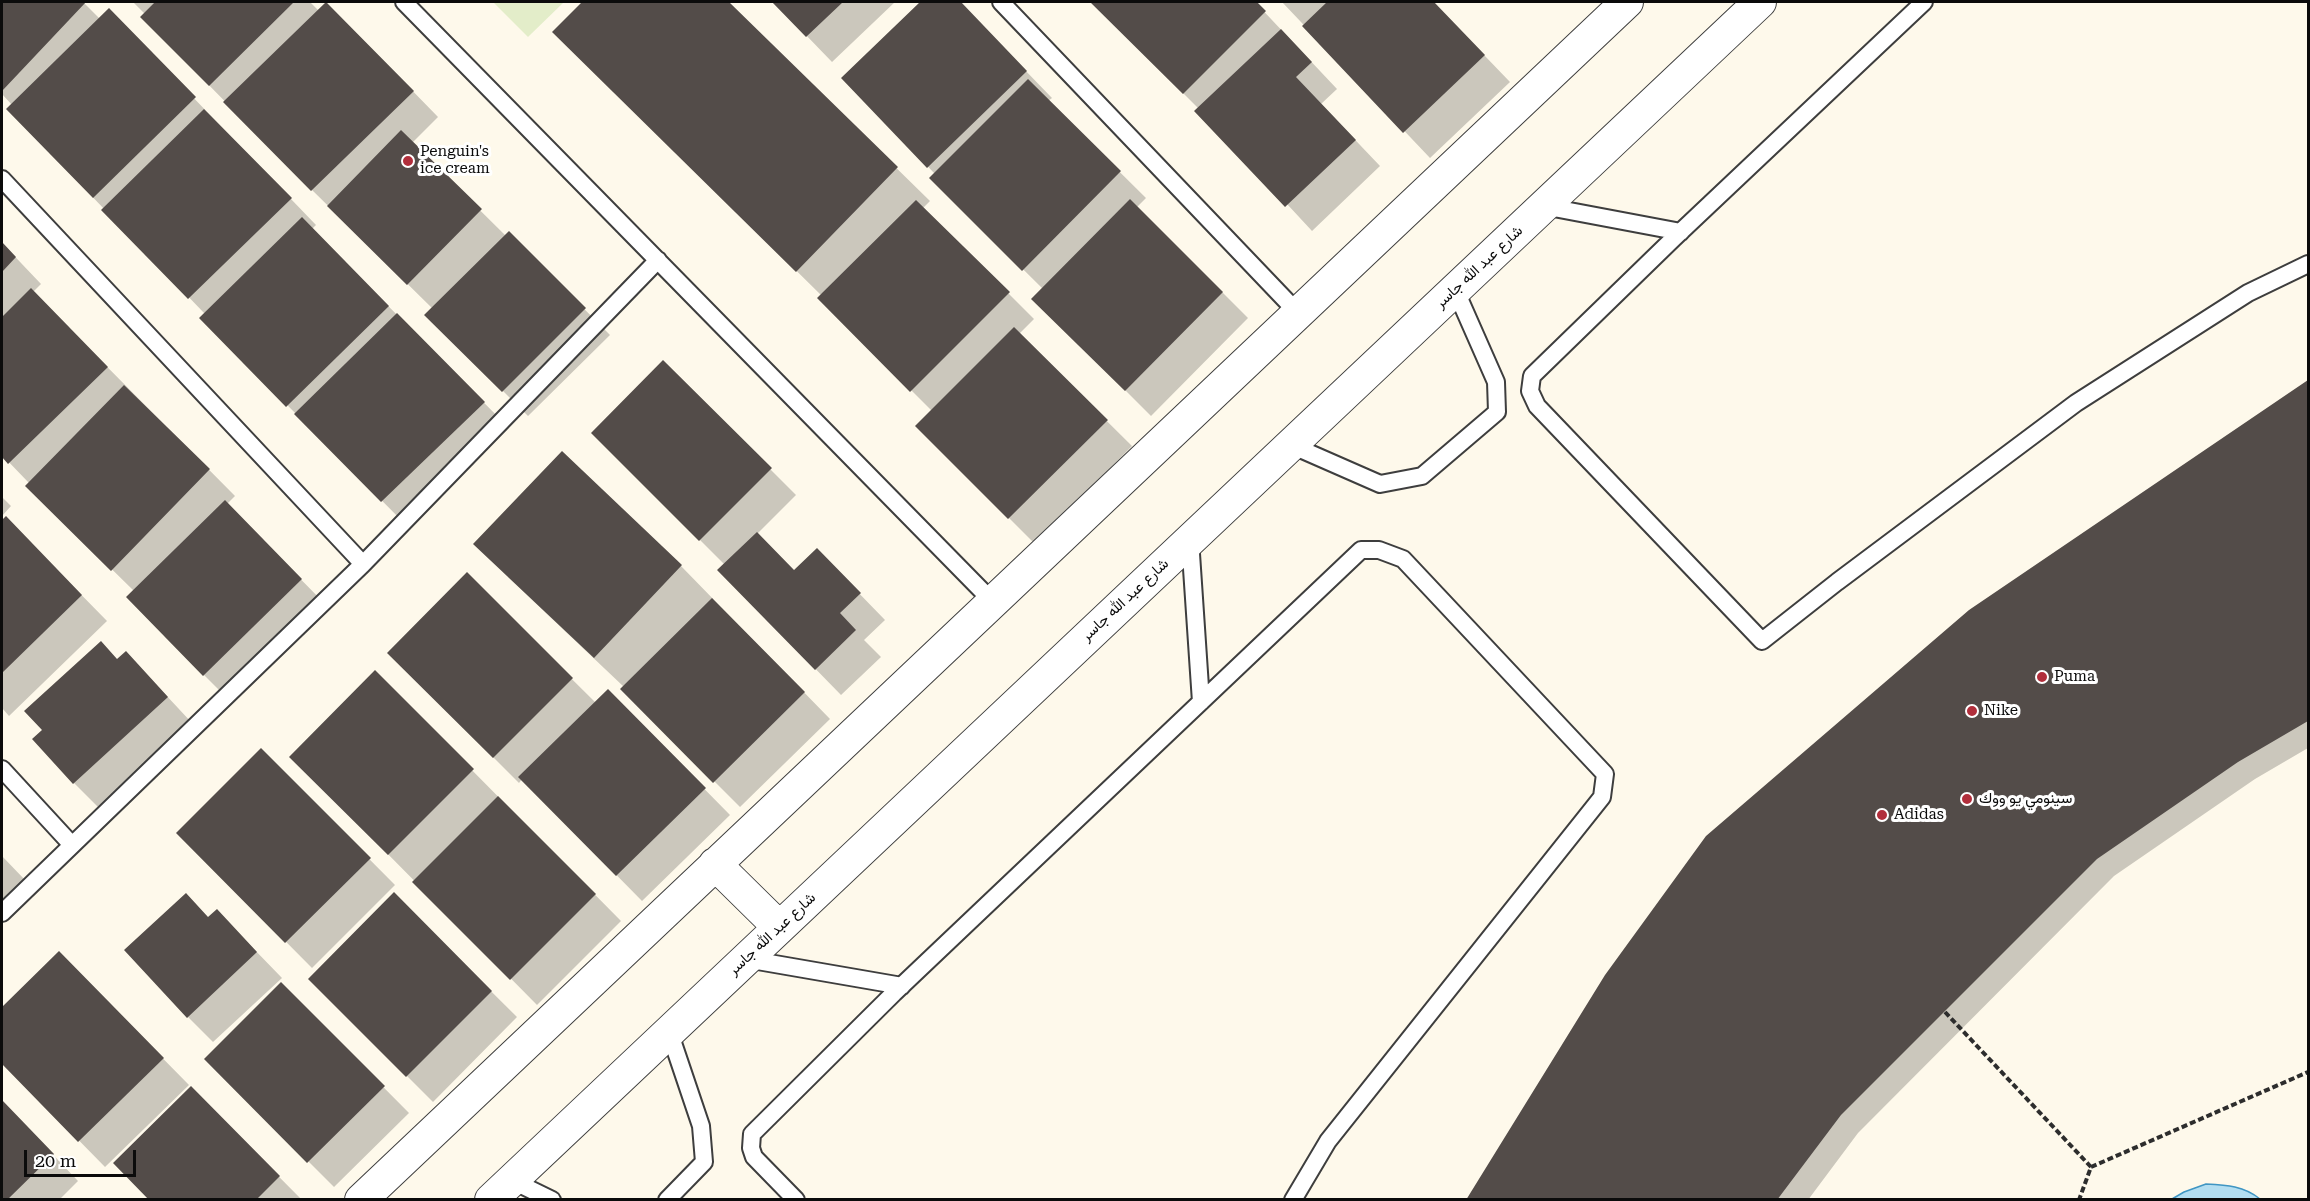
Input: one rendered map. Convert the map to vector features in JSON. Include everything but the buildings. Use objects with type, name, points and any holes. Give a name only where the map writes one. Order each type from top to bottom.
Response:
[{"type":"street","points":[[361,1200],[1627,2]]},
{"type":"street","name":"شارع عبد الله جاسر","points":[[501,1190],[1760,2]]},
{"type":"street","points":[[715,864],[779,927]]},
{"type":"lane","points":[[404,2],[993,602]]},
{"type":"lane","points":[[1001,2],[1298,313]]},
{"type":"lane","points":[[1924,2],[1532,376],[1530,391],[1537,406],[1762,641],[2076,403],[2248,293],[2308,264]]},
{"type":"lane","points":[[2,179],[363,564]]},
{"type":"lane","points":[[1543,206],[1681,232]]},
{"type":"lane","points":[[2,913],[363,564],[658,260]]},
{"type":"lane","points":[[1291,445],[1380,484],[1422,476],[1497,412],[1496,382],[1455,289]]},
{"type":"lane","points":[[1190,539],[1201,702]]},
{"type":"lane","points":[[796,1200],[754,1157],[751,1148],[752,1134],[902,986],[1361,550],[1379,550],[1403,559],[1605,774],[1602,797],[1328,1141],[1293,1200]]},
{"type":"lane","points":[[2,769],[72,845]]},
{"type":"lane","points":[[746,959],[902,986]]},
{"type":"lane","points":[[667,1200],[704,1162],[701,1125],[669,1031]]},
{"type":"lane","points":[[501,1190],[552,1200]]},
{"type":"path","points":[[1945,1012],[2091,1167]]},
{"type":"path","points":[[2079,1200],[2091,1167],[2308,1072]]},
{"type":"green space","points":[[493,2],[564,2],[528,37]]},
{"type":"water","points":[[2206,1184],[2241,1189],[2260,1199],[2172,1199]]},
{"type":"place","name":"Penguin's ice cream","points":[[408,161]]},
{"type":"place","name":"Puma","points":[[2042,677]]},
{"type":"place","name":"Nike","points":[[1972,711]]},
{"type":"place","name":"سينومي يو ووك","points":[[1967,799]]},
{"type":"place","name":"Adidas","points":[[1882,815]]}]
